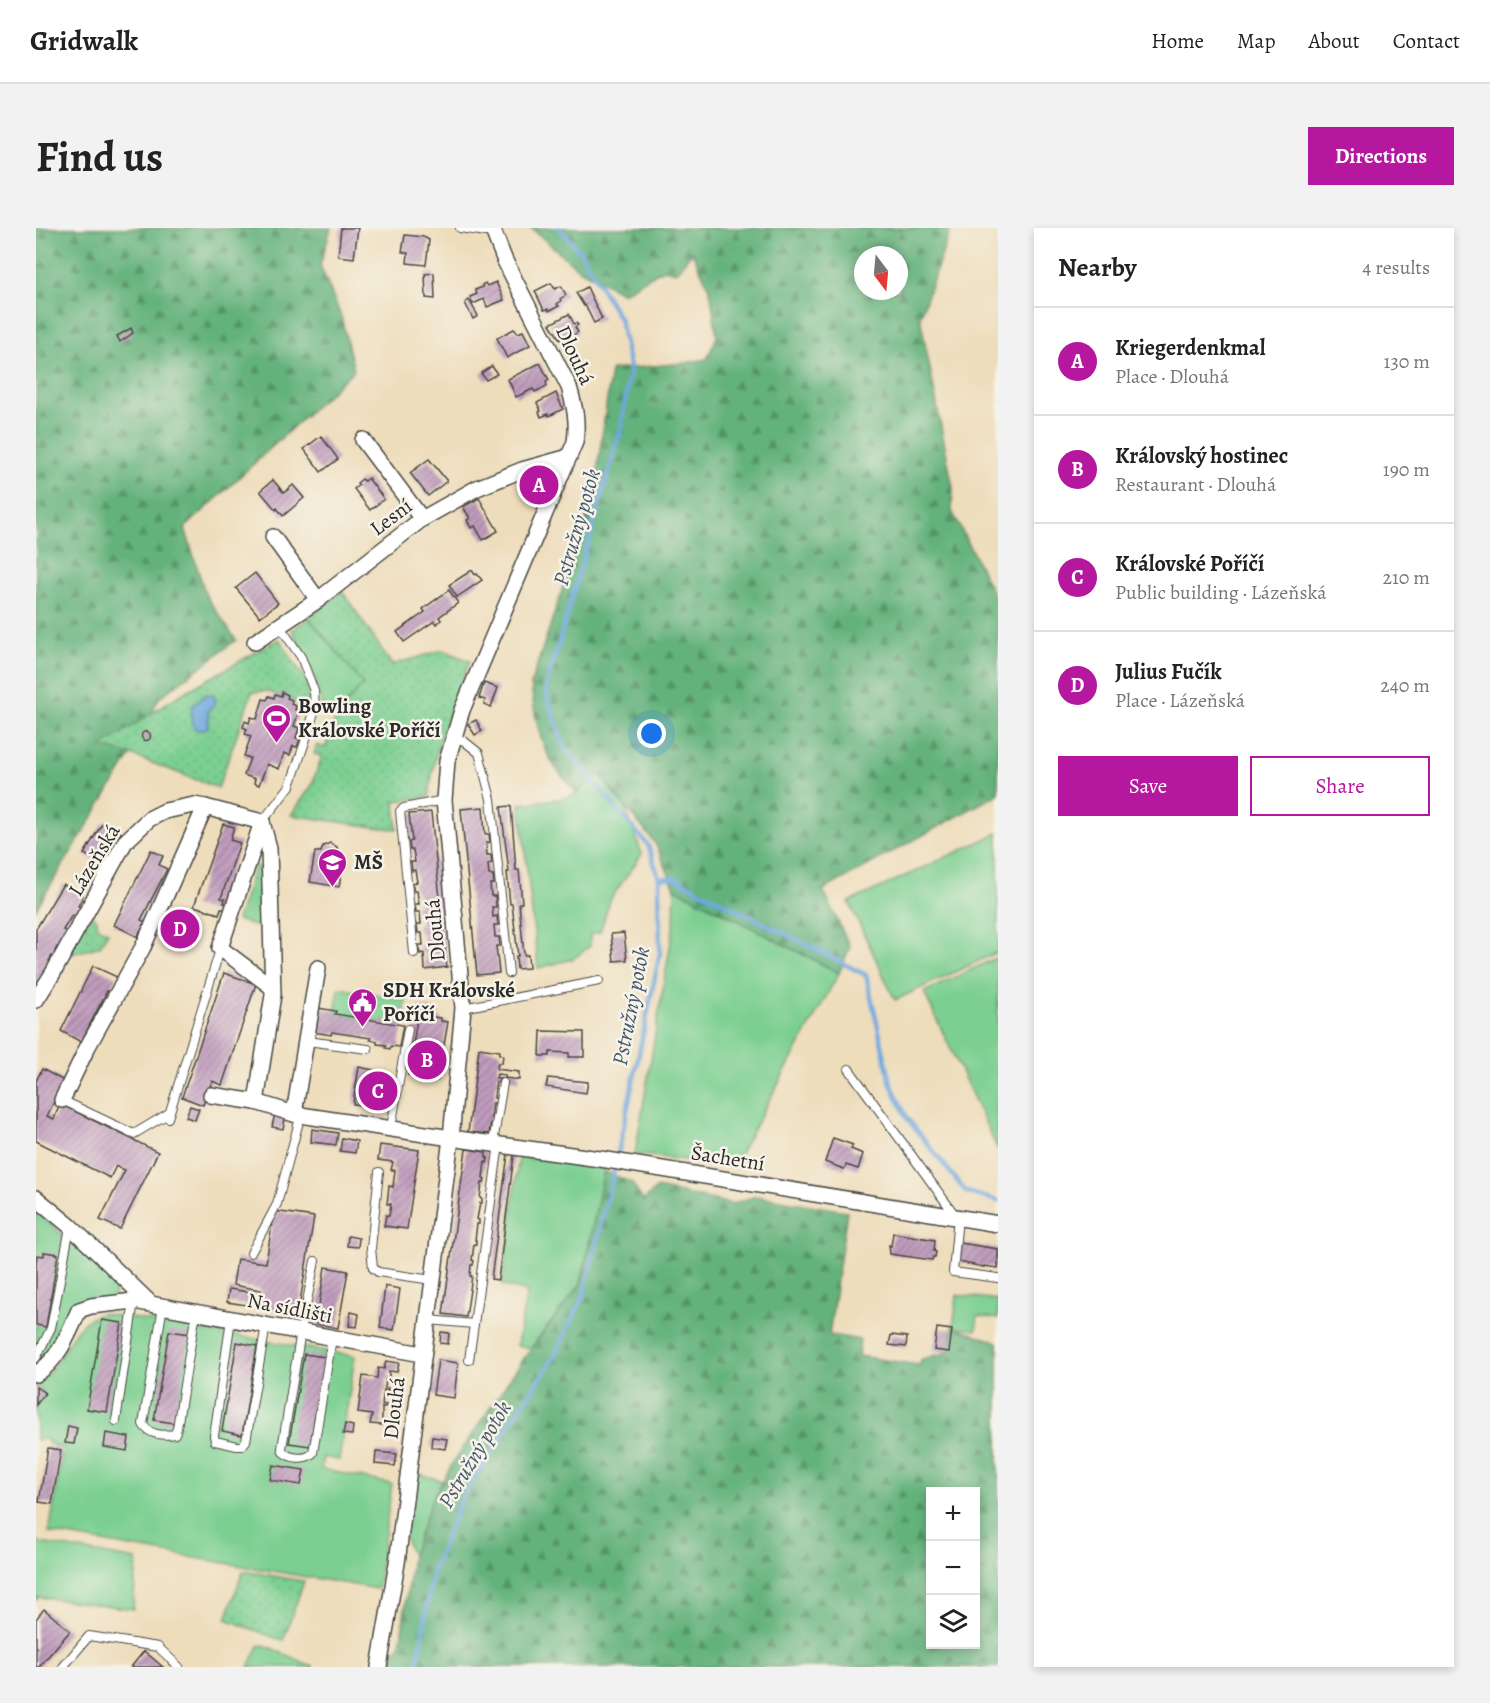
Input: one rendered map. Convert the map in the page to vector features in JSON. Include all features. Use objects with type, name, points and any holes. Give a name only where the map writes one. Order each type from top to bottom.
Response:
[{"type":"street","name":"Dlouhá","points":[[379,1667],[397,1563],[451,1138],[463,1008],[444,800],[447,761],[462,710],[569,457],[578,425],[570,387],[505,261],[493,231]]},
{"type":"street","points":[[363,440],[422,519]]},
{"type":"street","name":"Lesní","points":[[255,642],[318,600],[422,519],[477,488],[522,470],[569,457]]},
{"type":"street","points":[[273,537],[318,600]]},
{"type":"street","name":"Lázeňská","points":[[36,1000],[125,842],[148,819],[165,811],[194,805],[262,822]]},
{"type":"street","points":[[62,1100],[87,1048],[143,947],[205,807]]},
{"type":"street","points":[[262,822],[220,948],[272,987]]},
{"type":"street","points":[[256,1102],[273,995],[269,848],[262,822]]},
{"type":"street","points":[[297,1114],[318,968]]},
{"type":"street","points":[[211,1095],[256,1102],[297,1114],[451,1138]]},
{"type":"street","name":"Šachetní","points":[[451,1138],[633,1164],[998,1224]]},
{"type":"street","points":[[36,1198],[70,1226],[149,1304]]},
{"type":"street","name":"Na sídlišti","points":[[36,1374],[45,1369],[59,1351],[79,1310],[91,1306],[149,1304],[422,1354]]},
{"type":"lane","points":[[460,228],[493,231]]},
{"type":"lane","points":[[262,822],[290,786],[315,709],[314,691],[301,657],[279,625]]},
{"type":"lane","points":[[454,737],[464,741],[479,753],[491,800],[509,973]]},
{"type":"lane","points":[[414,953],[400,811],[404,808],[444,800]]},
{"type":"lane","points":[[62,1100],[134,1134],[168,1115],[220,948]]},
{"type":"lane","points":[[463,1008],[599,981]]},
{"type":"lane","points":[[391,1128],[408,1029]]},
{"type":"lane","points":[[307,1041],[368,1049]]},
{"type":"lane","points":[[849,1069],[957,1217],[952,1272],[998,1278]]},
{"type":"lane","points":[[469,1360],[503,1083]]},
{"type":"lane","points":[[251,1253],[277,1204],[297,1114]]},
{"type":"lane","points":[[379,1172],[371,1248],[373,1269],[378,1272],[432,1280]]},
{"type":"lane","points":[[36,1358],[51,1328],[70,1226]]},
{"type":"lane","points":[[315,1261],[282,1448],[286,1456],[304,1458],[313,1453],[332,1338]]},
{"type":"lane","points":[[149,1304],[143,1424],[149,1432],[175,1434],[196,1312]]},
{"type":"lane","points":[[116,1421],[149,1304]]},
{"type":"lane","points":[[231,1318],[214,1436],[215,1441],[219,1443],[242,1446],[246,1441],[266,1325]]},
{"type":"lane","points":[[427,1320],[474,1324]]},
{"type":"lane","points":[[63,1667],[89,1636],[158,1647],[179,1667]]},
{"type":"green space","points":[[36,228],[331,228],[320,265],[341,316],[354,370],[185,528],[206,596],[236,640],[159,698],[131,755],[36,909]]},
{"type":"green space","points":[[531,228],[951,228],[920,317],[953,488],[952,511],[998,604],[998,794],[823,890],[850,947],[839,973],[675,888],[655,843],[599,774],[577,793],[556,768],[541,738],[535,716],[531,683],[594,494],[611,370],[707,359],[717,336],[710,290],[692,252],[676,272],[663,269],[623,293],[577,268]]},
{"type":"green space","points":[[342,591],[392,665],[443,650],[470,661],[439,744],[429,797],[395,801],[397,829],[291,815],[311,787],[322,756],[314,754],[317,745],[325,748],[337,715],[363,684],[309,618]]},
{"type":"green space","points":[[309,618],[364,684],[337,715],[322,710],[315,678],[292,630]]},
{"type":"green space","points":[[279,639],[307,682],[309,707],[266,691],[252,692],[218,788],[131,755],[101,747],[173,699]]},
{"type":"green space","points":[[599,774],[625,807],[642,854],[610,900],[600,932],[590,934],[590,946],[573,959],[538,968],[520,804],[566,798],[577,793]]},
{"type":"green space","points":[[998,833],[998,952],[895,1000],[849,902]]},
{"type":"green space","points":[[255,865],[259,868],[263,929],[237,920]]},
{"type":"green space","points":[[675,888],[839,973],[733,1166],[635,1154],[674,923]]},
{"type":"green space","points":[[91,915],[97,919],[98,927],[108,932],[100,946],[65,956]]},
{"type":"green space","points":[[998,957],[998,1150],[924,992]]},
{"type":"green space","points":[[339,988],[406,1000],[403,1025],[335,1014]]},
{"type":"green space","points":[[519,1156],[605,1167],[581,1284],[531,1348],[517,1345],[527,1292],[502,1285]]},
{"type":"green space","points":[[604,1171],[632,1183],[643,1201],[657,1188],[732,1204],[756,1196],[847,1211],[829,1335],[860,1340],[858,1356],[919,1365],[922,1359],[949,1352],[953,1327],[998,1342],[998,1667],[386,1667],[400,1646],[412,1556],[431,1501],[454,1461],[531,1348],[581,1284]]},
{"type":"green space","points":[[36,1211],[117,1284],[113,1299],[78,1304],[60,1331],[53,1347],[36,1365]]},
{"type":"green space","points":[[957,1295],[998,1300],[998,1319],[978,1316],[976,1330],[953,1327]]},
{"type":"green space","points":[[102,1313],[355,1356],[339,1460],[323,1457],[321,1469],[392,1484],[377,1589],[49,1533],[63,1449],[50,1444],[45,1438],[36,1440],[36,1406],[45,1393],[36,1385],[56,1363],[77,1330],[92,1317]]},
{"type":"green space","points":[[414,1472],[442,1481],[431,1501],[412,1556],[404,1535]]},
{"type":"green space","points":[[36,1542],[137,1560],[133,1609],[39,1597],[36,1600]]},
{"type":"green space","points":[[243,1571],[304,1581],[283,1641],[226,1619]]},
{"type":"green space","points":[[264,1645],[314,1667],[249,1667],[259,1646]]},
{"type":"water","points":[[207,694],[215,696],[215,705],[208,710],[208,727],[199,730],[194,728],[191,711],[194,704]]},
{"type":"building","points":[[341,228],[358,228],[354,258],[338,256]]},
{"type":"building","points":[[405,235],[424,237],[429,240],[426,265],[407,263],[408,253],[402,252]]},
{"type":"building","points":[[434,273],[435,299],[426,298],[425,274]]},
{"type":"building","points":[[496,282],[504,300],[487,307],[484,299],[473,304],[470,297],[477,294],[475,290],[483,287],[485,283],[487,286]]},
{"type":"building","points":[[551,283],[555,289],[561,286],[566,295],[560,299],[561,301],[557,304],[559,306],[549,311],[544,310],[535,291]]},
{"type":"building","points":[[587,287],[602,319],[594,323],[576,293]]},
{"type":"building","points":[[469,300],[478,316],[473,319],[465,303]]},
{"type":"building","points":[[569,314],[574,324],[578,325],[575,327],[578,332],[574,335],[575,338],[561,341],[550,324]]},
{"type":"building","points":[[131,328],[133,333],[120,342],[117,336]]},
{"type":"building","points":[[514,329],[518,333],[523,331],[530,345],[507,358],[497,338]]},
{"type":"building","points":[[540,363],[549,380],[546,382],[547,386],[535,392],[533,389],[516,397],[508,379]]},
{"type":"building","points":[[492,366],[497,374],[486,380],[481,373]]},
{"type":"building","points":[[556,393],[563,409],[541,417],[537,403]]},
{"type":"building","points":[[321,436],[338,459],[321,472],[304,449]]},
{"type":"building","points":[[429,459],[447,481],[428,496],[410,473]]},
{"type":"building","points":[[368,478],[384,499],[370,510],[354,489],[362,479],[364,481]]},
{"type":"building","points":[[273,480],[283,492],[293,485],[304,498],[283,516],[260,491]]},
{"type":"building","points":[[479,498],[498,531],[483,540],[475,526],[471,528],[467,520],[470,518],[463,507]]},
{"type":"building","points":[[472,570],[482,580],[457,597],[449,585]]},
{"type":"building","points":[[255,573],[278,603],[260,617],[236,588]]},
{"type":"building","points":[[449,590],[458,603],[439,617],[441,620],[437,624],[433,622],[404,642],[397,632],[425,612],[423,609]]},
{"type":"building","points":[[484,683],[498,688],[491,707],[484,704],[485,700],[479,698]]},
{"type":"building","points":[[282,692],[288,695],[287,698],[292,700],[291,704],[296,706],[295,710],[299,711],[294,726],[299,728],[296,738],[300,739],[297,747],[293,746],[290,755],[284,753],[279,769],[267,764],[259,785],[254,783],[255,779],[244,775],[250,758],[244,756],[251,736],[245,734],[247,729],[243,727],[245,721],[249,723],[251,717],[257,719],[263,699],[267,700],[269,696],[274,698],[275,694],[281,696]]},
{"type":"building","points":[[476,720],[482,731],[475,735],[468,724]]},
{"type":"building","points":[[146,731],[151,736],[146,741],[141,736]]},
{"type":"building","points":[[511,806],[516,870],[519,870],[522,903],[519,903],[524,955],[528,955],[529,968],[517,969],[516,956],[518,956],[512,904],[510,904],[507,872],[509,872],[501,807]]},
{"type":"building","points":[[483,807],[485,834],[489,834],[490,842],[486,843],[487,855],[491,855],[492,863],[488,864],[489,875],[493,875],[494,884],[490,884],[491,896],[495,896],[496,907],[492,907],[493,917],[497,916],[498,925],[494,925],[495,937],[499,937],[500,946],[496,946],[499,973],[477,975],[461,809]]},
{"type":"building","points":[[431,812],[447,967],[425,970],[424,953],[420,954],[419,945],[423,945],[422,933],[418,933],[417,924],[421,924],[420,912],[416,912],[415,904],[419,904],[413,883],[417,882],[415,870],[412,871],[411,862],[415,862],[409,842],[412,841],[409,814]]},
{"type":"building","points":[[103,822],[121,833],[103,864],[84,854]]},
{"type":"building","points":[[223,824],[234,827],[230,840],[240,843],[221,898],[225,899],[224,903],[227,904],[225,910],[221,908],[219,914],[194,906]]},
{"type":"building","points":[[330,843],[337,847],[338,855],[344,856],[339,887],[310,882],[315,852],[321,852],[323,846]]},
{"type":"building","points":[[151,850],[163,856],[159,865],[167,869],[141,920],[145,922],[143,926],[146,927],[143,932],[140,931],[138,937],[114,925]]},
{"type":"building","points":[[63,884],[83,896],[78,906],[84,909],[78,919],[72,915],[63,930],[69,933],[60,949],[57,947],[55,951],[58,952],[55,958],[52,956],[49,961],[52,962],[36,989],[36,929]]},
{"type":"building","points":[[624,933],[627,960],[614,961],[611,934]]},
{"type":"building","points":[[93,966],[117,977],[110,992],[107,991],[81,1042],[61,1031]]},
{"type":"building","points":[[224,973],[256,984],[222,1085],[212,1081],[203,1105],[182,1097]]},
{"type":"building","points":[[419,1007],[433,1009],[432,1017],[448,1022],[438,1080],[408,1075]]},
{"type":"building","points":[[318,1008],[336,1011],[335,1014],[403,1025],[399,1047],[385,1048],[386,1045],[377,1044],[377,1041],[370,1040],[371,1038],[332,1032],[331,1035],[313,1032]]},
{"type":"building","points":[[541,1031],[584,1032],[584,1057],[569,1057],[569,1053],[550,1052],[550,1056],[540,1056]]},
{"type":"building","points":[[479,1048],[500,1051],[499,1054],[503,1055],[502,1063],[498,1063],[497,1069],[519,1072],[519,1080],[497,1074],[496,1078],[500,1078],[499,1082],[496,1082],[494,1098],[497,1098],[497,1103],[493,1103],[491,1118],[495,1119],[494,1123],[491,1123],[489,1134],[468,1132]]},
{"type":"building","points":[[359,1067],[374,1070],[371,1084],[392,1087],[389,1110],[353,1104]]},
{"type":"building","points":[[42,1069],[64,1081],[47,1116],[54,1119],[60,1104],[158,1152],[120,1229],[100,1220],[125,1170],[116,1166],[110,1178],[36,1141],[36,1081]]},
{"type":"building","points":[[548,1078],[588,1082],[586,1093],[546,1087]]},
{"type":"building","points":[[190,1106],[199,1109],[195,1120],[186,1117]]},
{"type":"building","points":[[275,1113],[286,1115],[283,1129],[272,1127]]},
{"type":"building","points":[[312,1129],[338,1133],[336,1145],[311,1142]]},
{"type":"building","points":[[342,1138],[357,1141],[355,1153],[340,1151]]},
{"type":"building","points":[[833,1138],[853,1145],[851,1149],[863,1154],[858,1169],[846,1165],[844,1169],[825,1162]]},
{"type":"building","points":[[380,1145],[419,1150],[407,1229],[384,1226],[386,1215],[389,1216],[391,1204],[387,1204],[389,1186],[393,1187],[395,1170],[391,1170],[393,1162],[378,1160]]},
{"type":"building","points":[[466,1149],[486,1152],[486,1158],[488,1158],[487,1163],[485,1162],[483,1178],[485,1179],[482,1183],[480,1198],[482,1203],[480,1203],[477,1219],[479,1224],[477,1224],[476,1245],[474,1244],[472,1260],[474,1261],[471,1265],[470,1276],[472,1276],[466,1317],[443,1314]]},
{"type":"building","points":[[508,1154],[514,1155],[498,1280],[491,1279]]},
{"type":"building","points":[[274,1211],[314,1217],[298,1314],[259,1307],[261,1290],[233,1285],[237,1259],[266,1263]]},
{"type":"building","points":[[893,1233],[935,1240],[935,1257],[932,1260],[890,1254],[889,1245],[891,1246]]},
{"type":"building","points":[[348,1236],[359,1238],[358,1247],[347,1246]]},
{"type":"building","points":[[960,1243],[998,1249],[998,1268],[958,1262]]},
{"type":"building","points":[[44,1252],[58,1254],[46,1327],[36,1325],[36,1263],[37,1255],[44,1256]]},
{"type":"building","points":[[325,1267],[348,1271],[338,1328],[316,1324]]},
{"type":"building","points":[[385,1286],[400,1289],[394,1330],[380,1328]]},
{"type":"building","points":[[229,1289],[255,1293],[253,1306],[227,1302]]},
{"type":"building","points":[[351,1312],[359,1314],[357,1327],[349,1326]]},
{"type":"building","points":[[102,1320],[122,1323],[107,1412],[87,1409]]},
{"type":"building","points":[[937,1328],[952,1330],[949,1352],[934,1350]]},
{"type":"building","points":[[169,1331],[190,1334],[174,1423],[154,1420]]},
{"type":"building","points":[[441,1332],[449,1333],[448,1344],[440,1343]]},
{"type":"building","points":[[891,1335],[907,1337],[906,1347],[889,1345]]},
{"type":"building","points":[[237,1342],[257,1346],[242,1435],[222,1431]]},
{"type":"building","points":[[304,1354],[325,1357],[310,1446],[289,1443]]},
{"type":"building","points":[[438,1360],[458,1363],[454,1398],[433,1395]]},
{"type":"building","points":[[386,1361],[399,1363],[397,1372],[389,1371],[389,1380],[386,1379],[385,1388],[388,1388],[388,1391],[384,1390],[382,1404],[386,1405],[382,1407],[382,1425],[370,1424],[372,1415],[358,1413],[363,1376],[377,1378],[378,1368],[384,1369]]},
{"type":"building","points":[[36,1387],[45,1393],[36,1405]]},
{"type":"building","points":[[345,1424],[353,1426],[352,1435],[343,1434]]},
{"type":"building","points":[[68,1426],[77,1428],[74,1444],[65,1443]]},
{"type":"building","points":[[106,1433],[129,1437],[127,1451],[104,1447]]},
{"type":"building","points":[[432,1437],[447,1439],[445,1449],[431,1447]]},
{"type":"building","points":[[48,1448],[61,1450],[52,1504],[39,1502]]},
{"type":"building","points":[[376,1452],[397,1454],[395,1466],[375,1464]]},
{"type":"building","points":[[273,1465],[304,1470],[301,1485],[270,1480]]},
{"type":"building","points":[[44,1609],[70,1631],[39,1667],[36,1667],[36,1619]]},
{"type":"building","points":[[144,1651],[163,1667],[131,1667]]},
{"type":"waterway","name":"Pstružný potok","points":[[417,1667],[433,1570],[461,1499],[554,1357],[583,1297],[616,1163],[660,953],[659,878],[648,845],[565,749],[545,690],[621,429],[630,369],[620,320],[581,253],[559,228]]},
{"type":"waterway","points":[[659,878],[675,878],[866,975],[891,1084],[907,1118],[966,1192],[998,1201]]},
{"type":"place","name":"Kriegerdenkmal","points":[[539,485]]},
{"type":"place","name":"Bowling Královské Poříčí","points":[[277,744]]},
{"type":"place","name":"MŠ","points":[[333,888]]},
{"type":"place","name":"Julius Fučík","points":[[180,929]]},
{"type":"place","name":"SDH Královské Poříčí","points":[[362,1028]]},
{"type":"place","name":"Královský hostinec","points":[[427,1060]]},
{"type":"place","name":"Královské Poříčí","points":[[378,1091]]}]
